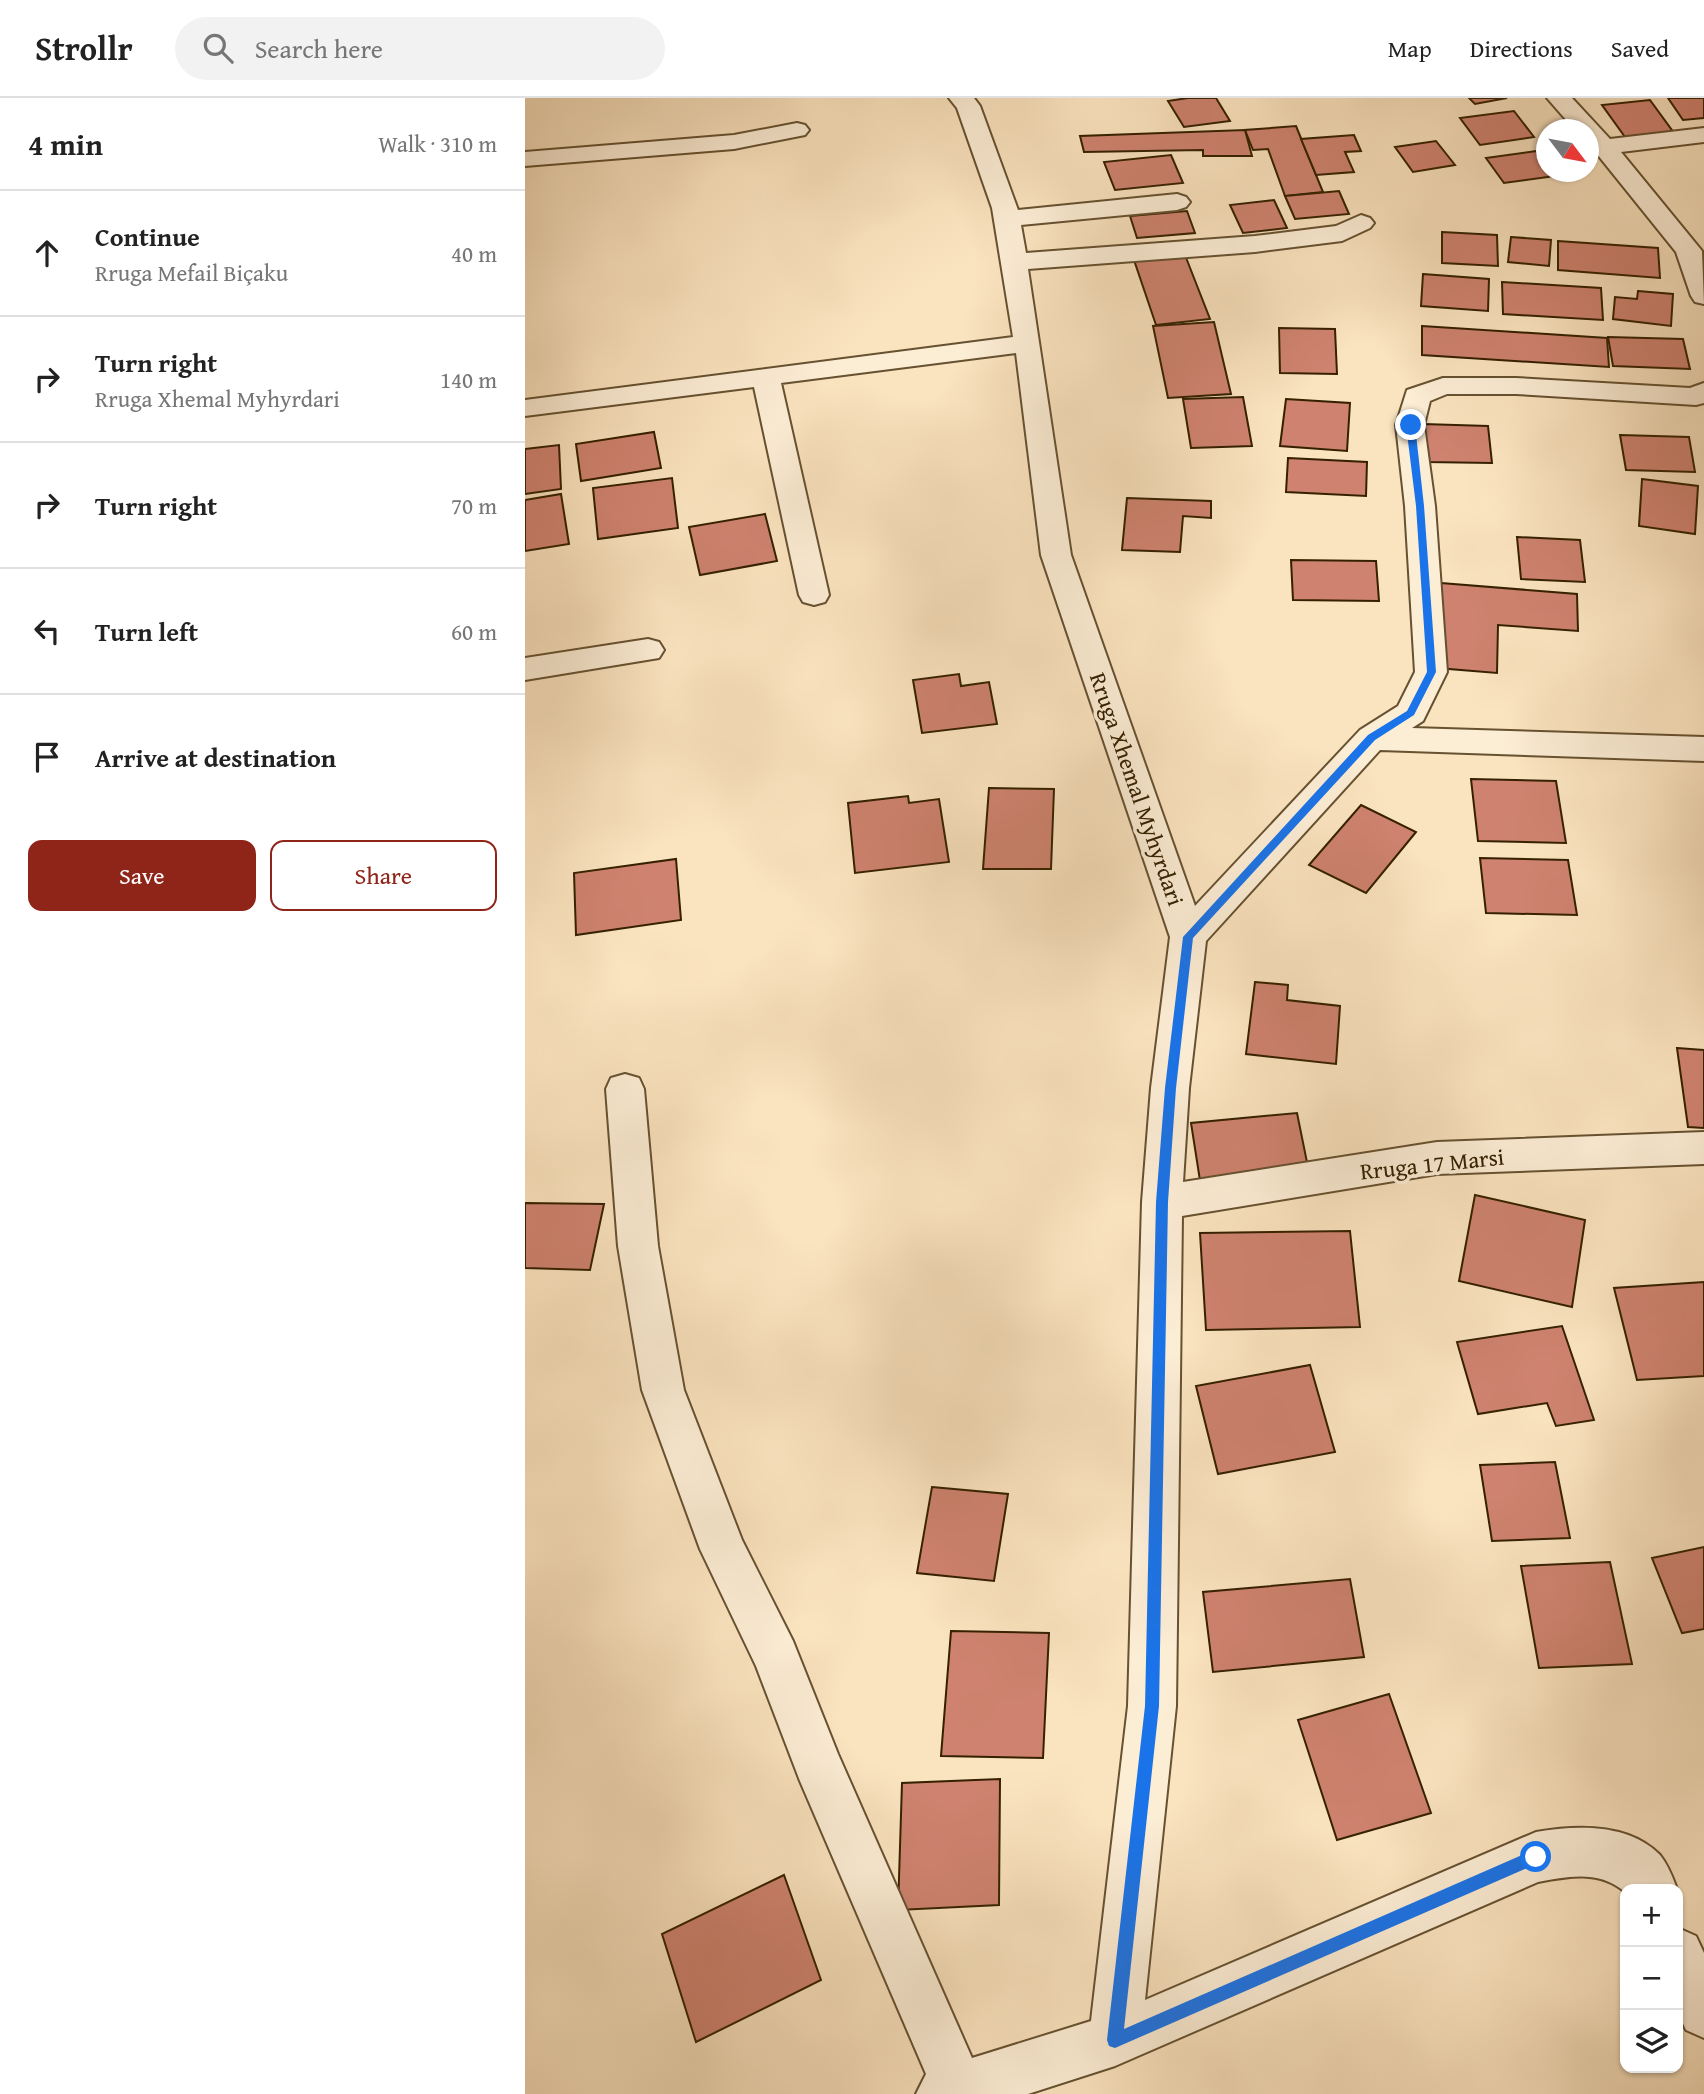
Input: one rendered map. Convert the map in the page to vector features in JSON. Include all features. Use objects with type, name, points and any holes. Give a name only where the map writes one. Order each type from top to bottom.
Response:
[{"type":"street","name":"Rruga Xhemal Myhyrdari","points":[[961,98],[972,116],[1007,219],[1028,342],[1056,555],[1188,937],[1170,1088],[1162,1202],[1152,1706],[1115,2040]]},
{"type":"street","points":[[1559,98],[1578,119]]},
{"type":"street","points":[[525,159],[734,142],[797,130]]},
{"type":"street","points":[[1599,135],[1704,135]]},
{"type":"street","points":[[1599,142],[1689,251],[1704,296]]},
{"type":"street","points":[[1007,219],[1177,202]]},
{"type":"street","points":[[1014,262],[1255,244],[1342,233],[1361,223]]},
{"type":"street","points":[[525,408],[1028,342]]},
{"type":"street","points":[[766,376],[814,595]]},
{"type":"street","points":[[1188,937],[1371,738],[1411,713],[1431,672],[1420,506],[1411,425],[1417,396],[1443,386],[1516,386],[1696,397],[1704,391]]},
{"type":"street","points":[[525,668],[648,650]]},
{"type":"street","points":[[1371,738],[1704,749]]},
{"type":"street","points":[[625,1089],[638,1246],[663,1390],[723,1549],[776,1657],[951,2091],[1115,2040],[1536,1857],[1569,1850],[1604,1852],[1627,1862],[1650,1884]]},
{"type":"street","name":"Rruga 17 Marsi","points":[[1162,1202],[1437,1158],[1704,1148]]},
{"type":"street","points":[[1683,1965],[1704,2012]]},
{"type":"building","points":[[1216,98],[1230,121],[1184,127],[1168,101]]},
{"type":"building","points":[[1469,98],[1507,98],[1475,104]]},
{"type":"building","points":[[1668,98],[1704,98],[1704,118],[1683,120]]},
{"type":"building","points":[[1650,100],[1674,133],[1625,137],[1602,105]]},
{"type":"building","points":[[1514,111],[1534,137],[1480,145],[1460,118]]},
{"type":"building","points":[[1296,126],[1323,192],[1285,196],[1268,149],[1253,150],[1245,130]]},
{"type":"building","points":[[1245,130],[1252,156],[1203,156],[1203,150],[1084,152],[1080,136]]},
{"type":"building","points":[[1354,135],[1361,151],[1345,152],[1354,172],[1316,175],[1301,139]]},
{"type":"building","points":[[1436,141],[1455,165],[1413,172],[1395,147]]},
{"type":"building","points":[[1536,151],[1536,179],[1504,183],[1486,158]]},
{"type":"building","points":[[1171,155],[1183,183],[1115,190],[1104,162]]},
{"type":"building","points":[[1339,191],[1349,214],[1295,219],[1285,196]]},
{"type":"building","points":[[1274,200],[1287,228],[1243,233],[1230,205]]},
{"type":"building","points":[[1187,211],[1195,233],[1137,238],[1130,216]]},
{"type":"building","points":[[1442,232],[1497,235],[1498,266],[1442,263]]},
{"type":"building","points":[[1511,237],[1551,240],[1549,266],[1508,262]]},
{"type":"building","points":[[1558,241],[1658,248],[1660,278],[1558,270]]},
{"type":"building","points":[[1185,255],[1210,319],[1156,325],[1134,260]]},
{"type":"building","points":[[1423,274],[1489,279],[1488,311],[1421,306]]},
{"type":"building","points":[[1502,282],[1601,288],[1603,320],[1503,314]]},
{"type":"building","points":[[1638,291],[1673,294],[1671,326],[1613,319],[1615,297],[1637,299]]},
{"type":"building","points":[[1214,322],[1231,394],[1168,398],[1153,326]]},
{"type":"building","points":[[1422,326],[1607,338],[1609,367],[1422,355]]},
{"type":"building","points":[[1279,328],[1335,329],[1337,374],[1280,373]]},
{"type":"building","points":[[1608,337],[1683,339],[1690,369],[1613,366]]},
{"type":"building","points":[[1243,397],[1252,446],[1191,448],[1183,399]]},
{"type":"building","points":[[1286,399],[1350,403],[1347,451],[1280,446]]},
{"type":"building","points":[[1423,424],[1488,426],[1492,463],[1426,462]]},
{"type":"building","points":[[654,432],[661,468],[581,481],[576,444]]},
{"type":"building","points":[[1620,435],[1689,437],[1695,472],[1626,470]]},
{"type":"building","points":[[559,445],[561,489],[525,494],[525,449]]},
{"type":"building","points":[[1288,458],[1367,462],[1366,496],[1286,492]]},
{"type":"building","points":[[672,478],[678,528],[598,539],[593,488]]},
{"type":"building","points":[[1642,479],[1698,486],[1695,534],[1639,526]]},
{"type":"building","points":[[561,494],[569,544],[525,551],[525,500]]},
{"type":"building","points":[[1127,498],[1211,501],[1211,518],[1183,516],[1180,552],[1122,550]]},
{"type":"building","points":[[765,514],[777,561],[700,575],[689,527]]},
{"type":"building","points":[[1517,537],[1580,540],[1585,582],[1521,579]]},
{"type":"building","points":[[1291,560],[1376,561],[1379,601],[1293,600]]},
{"type":"building","points":[[1441,583],[1577,594],[1578,631],[1498,625],[1497,673],[1437,668]]},
{"type":"building","points":[[959,674],[961,686],[989,682],[997,724],[922,733],[913,680]]},
{"type":"building","points":[[1471,779],[1556,781],[1566,843],[1478,841]]},
{"type":"building","points":[[989,788],[1054,789],[1051,869],[983,869]]},
{"type":"building","points":[[908,796],[909,803],[939,799],[949,862],[855,873],[848,803]]},
{"type":"building","points":[[1361,805],[1416,832],[1366,893],[1309,865]]},
{"type":"building","points":[[1480,858],[1568,860],[1577,915],[1486,913]]},
{"type":"building","points":[[676,859],[681,920],[576,935],[574,873]]},
{"type":"building","points":[[1255,982],[1288,985],[1287,1000],[1340,1006],[1336,1064],[1246,1054]]},
{"type":"building","points":[[1677,1048],[1704,1050],[1704,1128],[1688,1127]]},
{"type":"building","points":[[1297,1113],[1310,1177],[1201,1187],[1191,1123]]},
{"type":"building","points":[[1475,1195],[1585,1220],[1572,1307],[1459,1281]]},
{"type":"building","points":[[525,1203],[604,1204],[590,1270],[525,1268]]},
{"type":"building","points":[[1350,1231],[1360,1327],[1206,1330],[1200,1233]]},
{"type":"building","points":[[1704,1282],[1704,1376],[1637,1380],[1614,1288]]},
{"type":"building","points":[[1562,1326],[1594,1420],[1556,1426],[1547,1403],[1478,1414],[1457,1342]]},
{"type":"building","points":[[1310,1365],[1335,1452],[1218,1474],[1196,1386]]},
{"type":"building","points":[[1555,1462],[1570,1538],[1492,1541],[1480,1465]]},
{"type":"building","points":[[932,1487],[1008,1494],[994,1581],[917,1573]]},
{"type":"building","points":[[1704,1547],[1704,1629],[1682,1633],[1652,1558]]},
{"type":"building","points":[[1610,1562],[1632,1664],[1539,1668],[1521,1566]]},
{"type":"building","points":[[1350,1579],[1364,1657],[1213,1672],[1203,1592]]},
{"type":"building","points":[[951,1631],[1049,1633],[1043,1758],[941,1756]]},
{"type":"building","points":[[1389,1694],[1431,1813],[1337,1840],[1298,1720]]},
{"type":"building","points":[[1000,1779],[999,1905],[898,1910],[902,1783]]},
{"type":"building","points":[[784,1875],[821,1980],[696,2042],[662,1934]]},
{"type":"route","points":[[1411,425],[1420,506],[1431,672],[1411,713],[1371,738],[1188,937],[1170,1088],[1162,1202],[1152,1706],[1115,2040],[1536,1857]]}]
